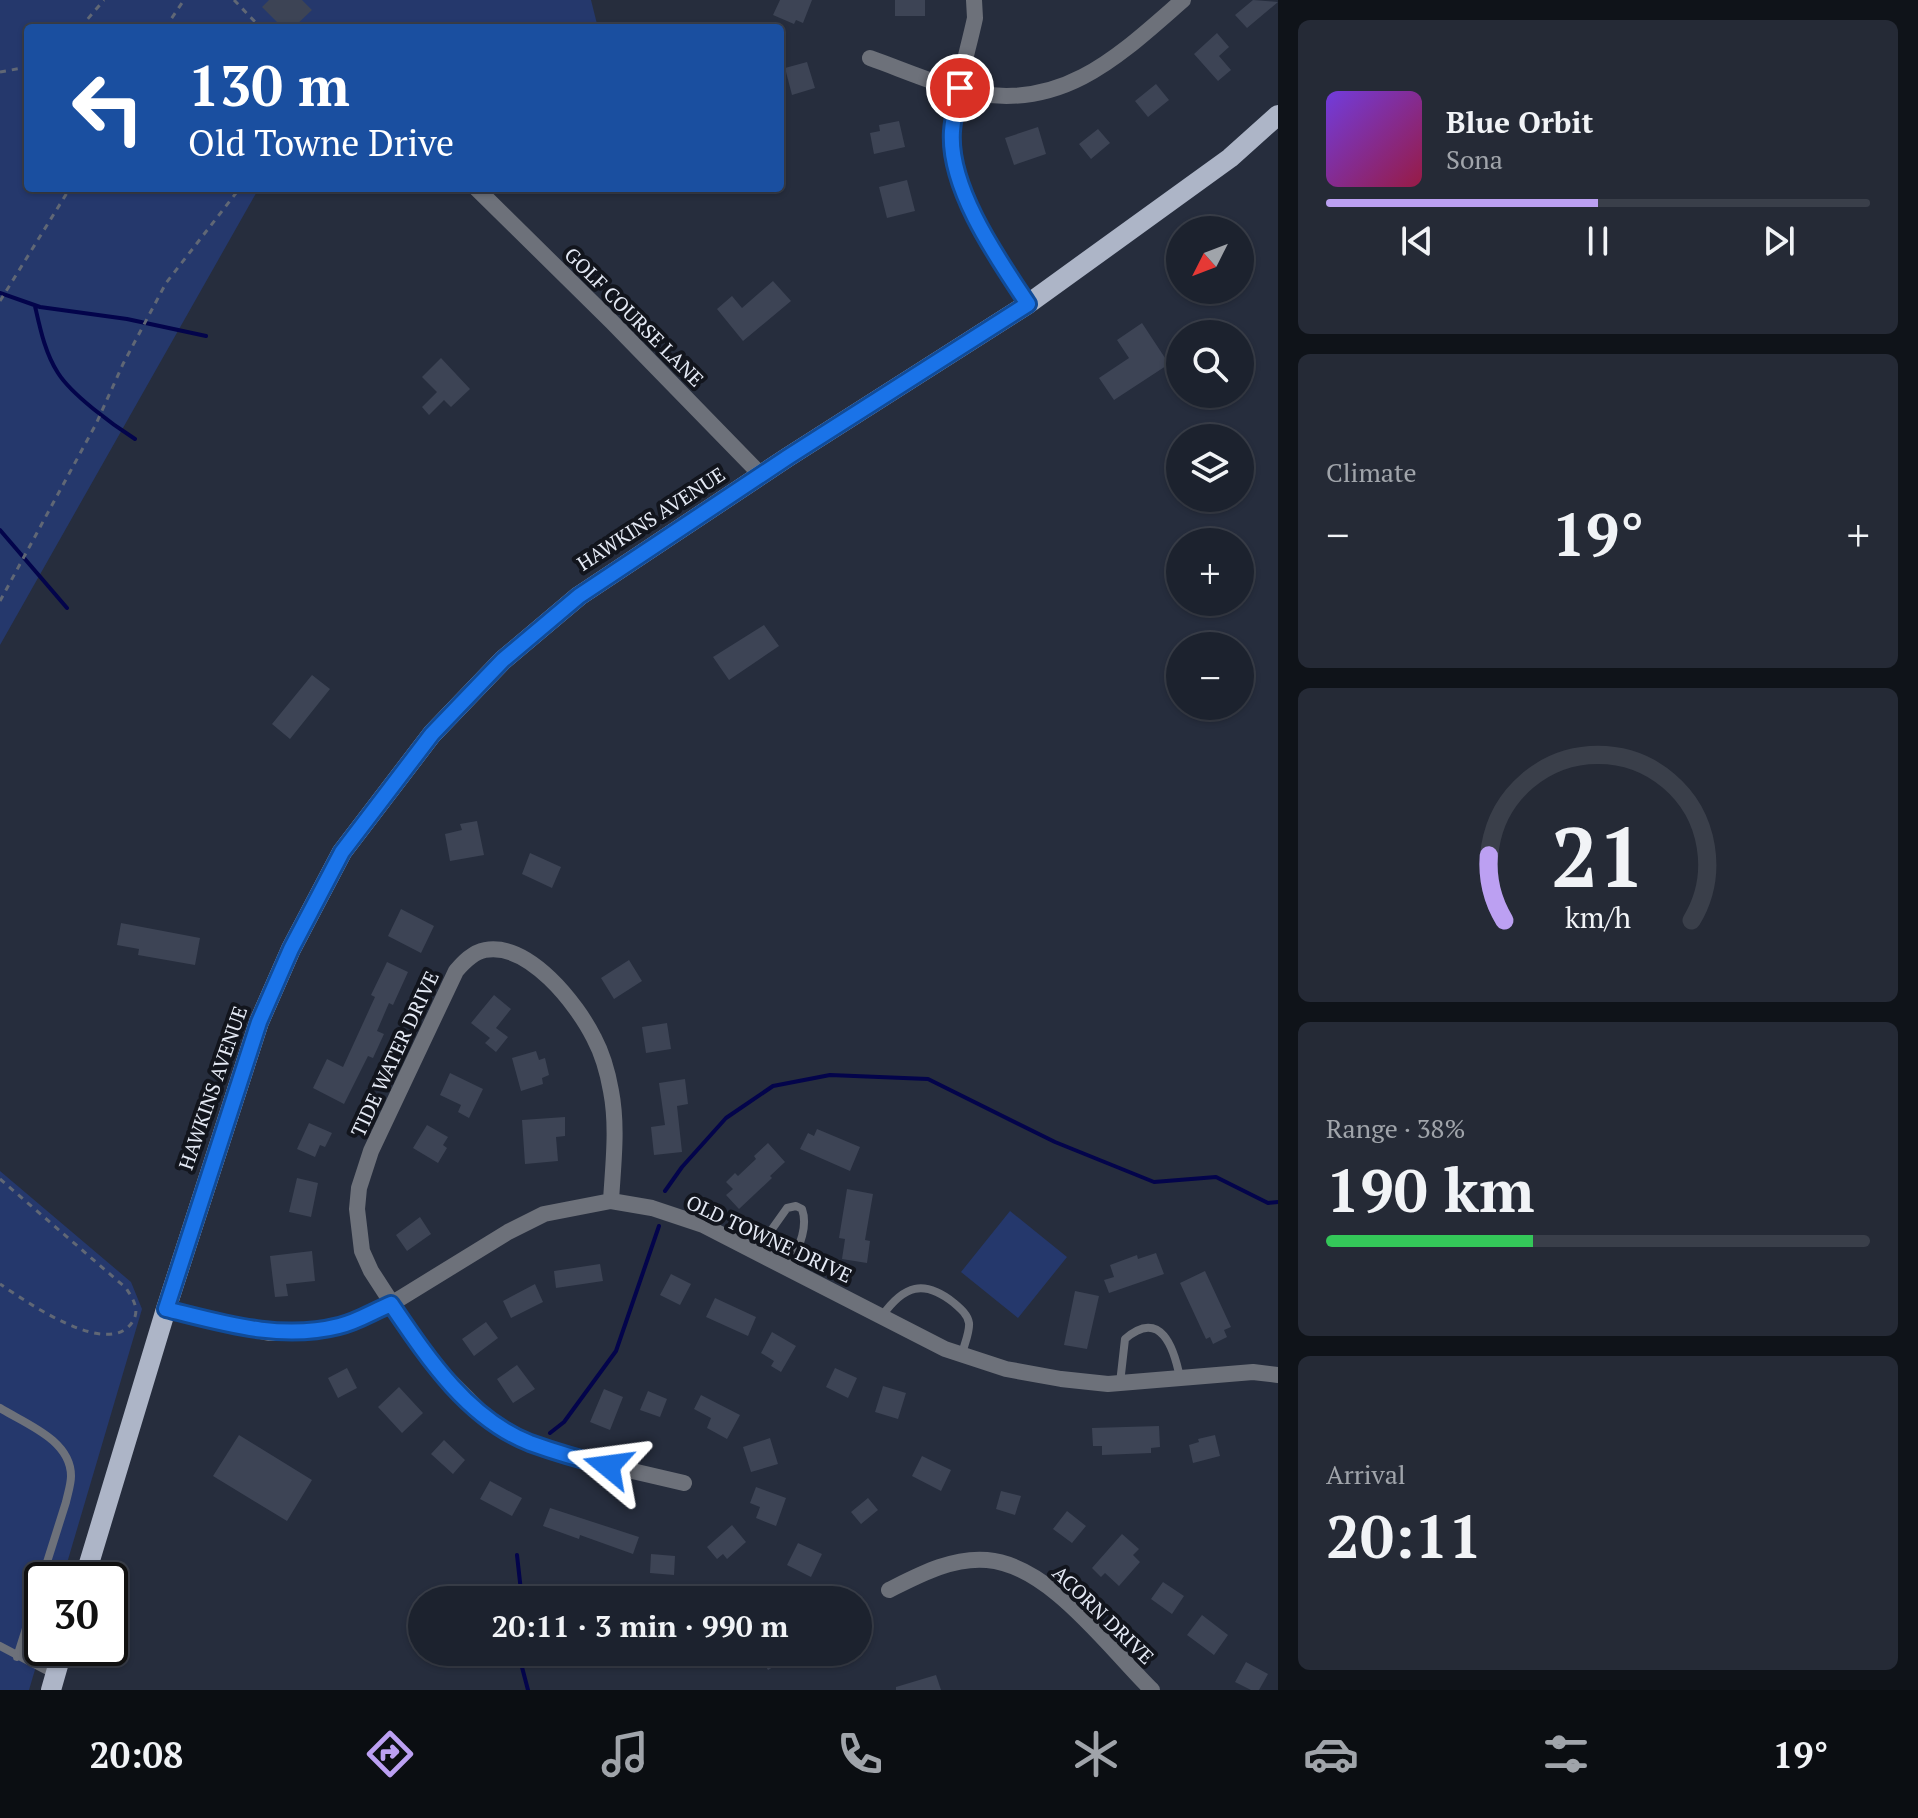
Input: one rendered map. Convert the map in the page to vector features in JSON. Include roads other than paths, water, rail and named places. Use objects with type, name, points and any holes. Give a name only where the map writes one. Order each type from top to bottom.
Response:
[{"type":"main road","name":"HAWKINS AVENUE","points":[[89,1562],[166,1309],[259,1022],[314,902],[342,852],[432,734],[503,660],[579,596],[1028,304],[1230,158],[1278,115]]},
{"type":"street","points":[[974,0],[975,18],[952,133],[956,167],[978,228],[1028,304]]},
{"type":"street","points":[[870,58],[974,93],[1014,95],[1041,92],[1075,83],[1122,53],[1183,0]]},
{"type":"street","name":"GOLF COURSE LANE","points":[[480,192],[762,476]]},
{"type":"street","name":"TIDE WATER DRIVE","points":[[611,1201],[615,1138],[611,1091],[595,1039],[565,994],[536,966],[513,952],[484,950],[466,960],[456,971],[371,1151],[359,1188],[357,1209],[362,1251],[391,1304],[428,1359],[489,1420],[528,1442],[581,1459],[684,1483]]},
{"type":"street","name":"OLD TOWNE DRIVE","points":[[166,1309],[269,1333],[295,1333],[340,1326],[391,1304],[508,1232],[544,1214],[611,1201],[652,1208],[703,1225],[945,1349],[1006,1369],[1061,1379],[1120,1383],[1253,1372],[1278,1375]]},
{"type":"street","name":"ACORN DRIVE","points":[[889,1590],[952,1563],[985,1560],[1012,1564],[1075,1611],[1152,1690]]},
{"type":"lane","points":[[755,1253],[787,1208],[796,1206],[802,1209],[804,1222],[801,1241],[789,1269]]},
{"type":"lane","points":[[882,1316],[903,1293],[916,1287],[931,1288],[964,1312],[969,1324],[961,1355]]},
{"type":"lane","points":[[1120,1383],[1125,1339],[1145,1326],[1157,1329],[1168,1341],[1180,1379]]},
{"type":"lane","points":[[0,1408],[53,1440],[68,1459],[71,1477],[17,1657]]},
{"type":"lane","points":[[0,1646],[53,1682]]},
{"type":"waterway","points":[[0,293],[40,307],[127,319],[206,336]]},
{"type":"waterway","points":[[35,306],[46,349],[64,382],[135,439]]},
{"type":"waterway","points":[[0,530],[67,608]]},
{"type":"waterway","points":[[665,1191],[726,1118],[773,1086],[830,1075],[928,1079],[1055,1142],[1154,1182],[1216,1177],[1268,1203],[1278,1202]]},
{"type":"waterway","points":[[550,1433],[564,1422],[616,1351],[659,1226]]},
{"type":"waterway","points":[[517,1555],[520,1586]]},
{"type":"waterway","points":[[522,1666],[528,1690]]}]
